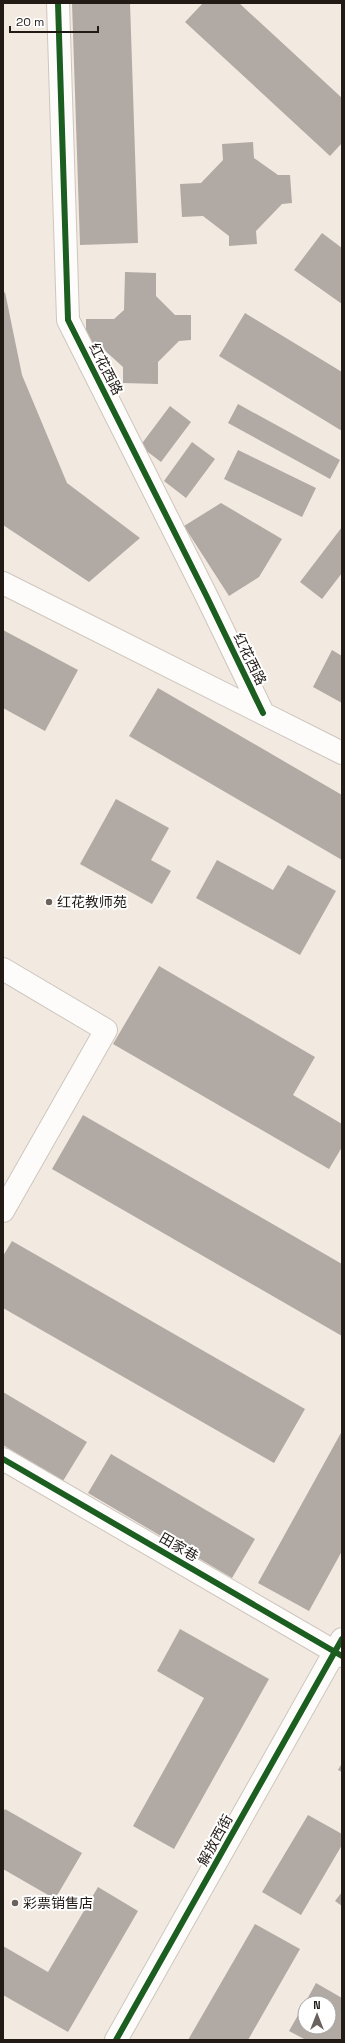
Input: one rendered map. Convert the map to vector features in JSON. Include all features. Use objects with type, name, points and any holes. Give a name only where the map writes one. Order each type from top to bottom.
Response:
[{"type":"street","name":"红花西路","points":[[58,3],[68,320],[263,712]]},
{"type":"street","points":[[3,583],[263,712],[342,753]]},
{"type":"street","points":[[3,969],[106,1030],[3,1211]]},
{"type":"street","name":"田家巷","points":[[3,1459],[340,1649]]},
{"type":"street","name":"解放西街","points":[[116,2040],[340,1649]]},
{"type":"building","points":[[72,3],[130,3],[138,243],[80,245]]},
{"type":"building","points":[[203,3],[239,3],[342,98],[342,143],[330,156],[185,22]]},
{"type":"building","points":[[253,142],[254,158],[278,175],[290,175],[292,203],[282,204],[256,231],[257,244],[229,246],[229,236],[203,216],[182,217],[180,184],[201,183],[223,160],[222,144]]},
{"type":"building","points":[[322,233],[342,248],[342,304],[294,270]]},
{"type":"building","points":[[125,272],[156,273],[156,296],[175,315],[191,315],[191,340],[179,341],[158,362],[158,384],[123,383],[123,367],[102,348],[86,348],[86,319],[114,319],[124,310]]},
{"type":"building","points":[[5,292],[22,375],[67,483],[140,538],[89,582],[3,525],[3,294]]},
{"type":"building","points":[[245,313],[342,372],[342,431],[219,356]]},
{"type":"building","points":[[238,404],[340,460],[330,479],[228,423]]},
{"type":"building","points":[[170,406],[191,422],[161,462],[140,446]]},
{"type":"building","points":[[192,442],[215,459],[186,498],[164,481]]},
{"type":"building","points":[[238,450],[316,488],[302,517],[224,479]]},
{"type":"building","points":[[221,503],[282,539],[259,577],[229,596],[184,526]]},
{"type":"building","points":[[342,527],[342,573],[322,599],[300,582]]},
{"type":"building","points":[[3,630],[78,670],[45,731],[3,708]]},
{"type":"building","points":[[332,650],[342,656],[342,703],[313,687]]},
{"type":"building","points":[[158,688],[342,795],[342,860],[129,736]]},
{"type":"building","points":[[116,799],[169,828],[151,860],[171,871],[152,904],[80,864]]},
{"type":"building","points":[[217,860],[273,890],[288,865],[336,891],[300,955],[196,898]]},
{"type":"building","points":[[159,966],[315,1057],[293,1095],[342,1124],[342,1147],[329,1169],[113,1044]]},
{"type":"building","points":[[83,1115],[342,1264],[342,1336],[52,1169]]},
{"type":"building","points":[[12,1241],[305,1409],[274,1463],[3,1308],[3,1256]]},
{"type":"building","points":[[3,1392],[87,1442],[63,1481],[3,1445]]},
{"type":"building","points":[[342,1431],[342,1551],[309,1611],[258,1583]]},
{"type":"building","points":[[111,1454],[255,1539],[232,1578],[88,1493]]},
{"type":"building","points":[[180,1629],[269,1679],[174,1849],[133,1826],[204,1698],[157,1671]]},
{"type":"building","points":[[342,1763],[342,1772],[338,1770]]},
{"type":"building","points":[[5,1809],[82,1853],[55,1899],[3,1869],[3,1812]]},
{"type":"building","points":[[308,1815],[342,1834],[342,1845],[301,1915],[262,1892]]},
{"type":"building","points":[[98,1887],[138,1911],[68,2032],[3,1995],[3,1946],[48,1972]]},
{"type":"building","points":[[342,1892],[342,1906],[335,1901]]},
{"type":"building","points":[[255,1924],[300,1949],[248,2040],[188,2040]]},
{"type":"building","points":[[316,1983],[337,1995],[309,1995]]},
{"type":"building","points":[[337,1995],[342,1998],[342,2040],[306,2040],[289,2031],[297,2017],[297,2035],[337,2035]]},
{"type":"cycle path","points":[[58,3],[68,320],[206,595],[263,713]]},
{"type":"cycle path","points":[[3,1459],[342,1656]]},
{"type":"cycle path","points":[[116,2040],[342,1639]]},
{"type":"place","name":"红花教师苑","points":[[49,902]]},
{"type":"place","name":"彩票销售店","points":[[15,1903]]}]
